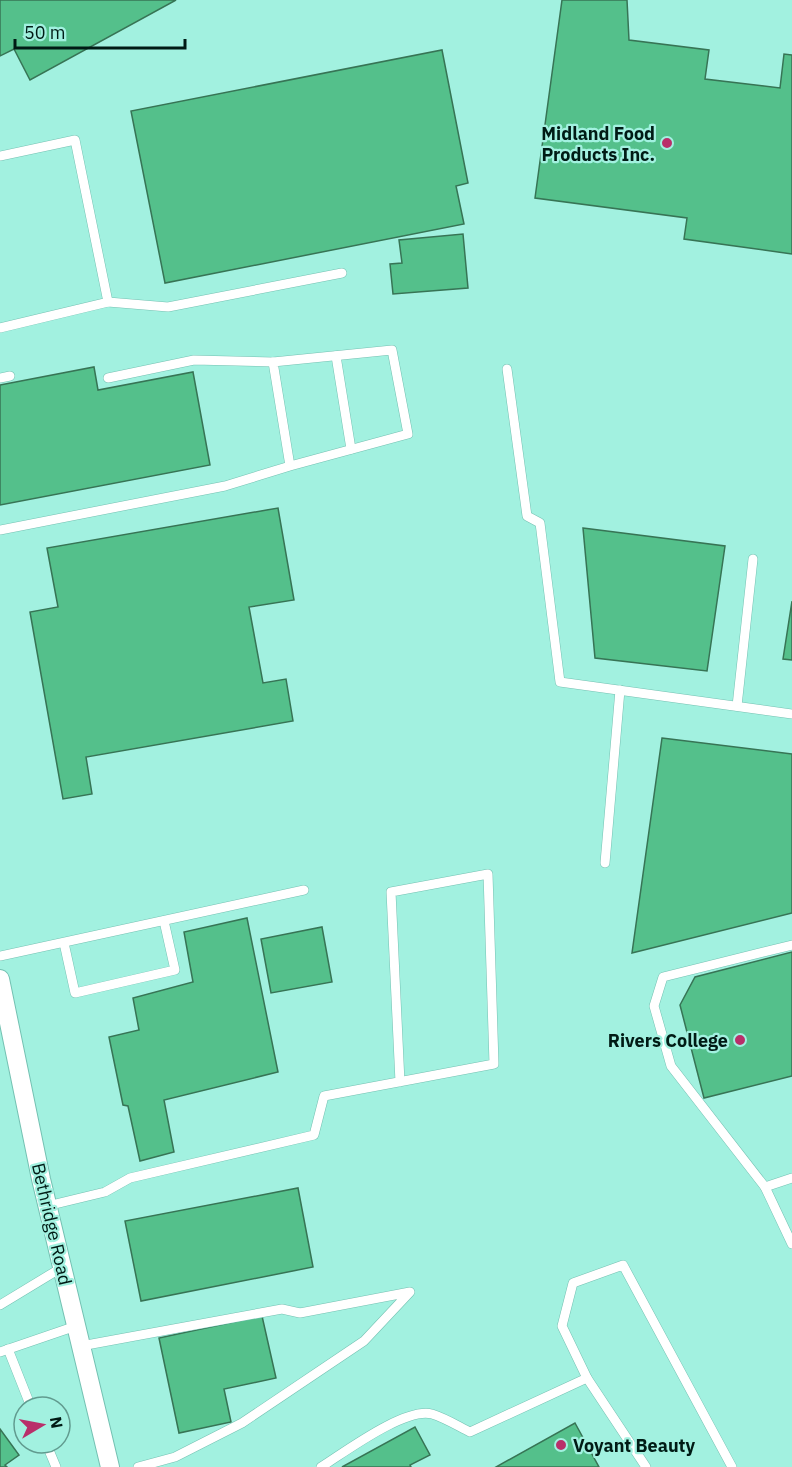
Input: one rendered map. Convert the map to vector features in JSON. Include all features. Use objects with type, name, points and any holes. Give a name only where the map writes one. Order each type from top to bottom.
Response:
[{"type":"street","name":"Bethridge Road","points":[[0,979],[47,1206],[110,1467]]},
{"type":"lane","points":[[0,156],[75,140],[108,302]]},
{"type":"lane","points":[[0,328],[108,302],[168,307],[342,273]]},
{"type":"lane","points":[[0,530],[225,486],[408,434],[392,350],[273,362],[194,360],[108,378]]},
{"type":"lane","points":[[336,356],[351,449]]},
{"type":"lane","points":[[273,362],[290,466]]},
{"type":"lane","points":[[507,369],[527,516],[540,523],[560,682],[792,714]]},
{"type":"lane","points":[[737,706],[753,560]]},
{"type":"lane","points":[[605,863],[620,690]]},
{"type":"lane","points":[[47,1206],[105,1192],[130,1178],[314,1135],[324,1096],[400,1082],[494,1064],[488,874],[391,892],[400,1082]]},
{"type":"lane","points":[[0,956],[304,891]]},
{"type":"lane","points":[[64,943],[75,993],[175,970],[164,921]]},
{"type":"lane","points":[[792,945],[663,977],[654,1006],[671,1066],[765,1187],[792,1244]]},
{"type":"lane","points":[[765,1187],[792,1178]]},
{"type":"lane","points":[[646,1467],[587,1378],[562,1326],[573,1283],[623,1265],[732,1467]]},
{"type":"lane","points":[[0,1305],[61,1268]]},
{"type":"lane","points":[[81,1346],[282,1309],[300,1313],[410,1292],[364,1341],[242,1423],[175,1457],[138,1467]]},
{"type":"lane","points":[[25,1395],[4,1351],[76,1326]]},
{"type":"lane","points":[[321,1467],[393,1424],[416,1413],[432,1414],[470,1432],[587,1378]]},
{"type":"building","points":[[0,0],[176,0],[30,80],[14,49],[0,56]]},
{"type":"building","name":"Midland Food Products Inc.","points":[[562,0],[627,0],[629,40],[709,50],[705,79],[780,88],[784,54],[792,55],[792,254],[684,239],[687,218],[535,198]]},
{"type":"building","points":[[442,50],[468,183],[456,186],[464,224],[165,283],[131,111]]},
{"type":"building","points":[[463,234],[468,288],[393,294],[390,264],[402,263],[399,240]]},
{"type":"building","points":[[94,367],[98,390],[193,372],[210,465],[0,505],[0,385]]},
{"type":"building","points":[[278,508],[294,600],[249,607],[263,683],[286,679],[293,721],[86,757],[92,794],[63,799],[30,612],[58,607],[47,548]]},
{"type":"building","points":[[583,528],[725,546],[707,671],[595,658]]},
{"type":"building","points":[[792,601],[792,660],[783,659]]},
{"type":"building","points":[[662,738],[792,754],[792,913],[632,953]]},
{"type":"building","points":[[247,918],[278,1072],[164,1100],[174,1152],[140,1161],[128,1106],[123,1105],[109,1037],[139,1030],[133,998],[193,982],[184,932]]},
{"type":"building","points":[[322,927],[332,982],[271,993],[261,939]]},
{"type":"building","name":"Rivers College","points":[[792,952],[792,1076],[704,1098],[680,1005],[695,977]]},
{"type":"building","points":[[298,1188],[313,1267],[141,1301],[125,1221]]},
{"type":"building","points":[[262,1316],[276,1378],[224,1389],[231,1422],[179,1433],[159,1338]]},
{"type":"building","name":"Voyant Beauty","points":[[575,1423],[599,1467],[496,1467]]},
{"type":"building","points":[[415,1427],[430,1455],[410,1465],[411,1467],[342,1467]]},
{"type":"building","points":[[0,1429],[12,1445],[12,1455],[19,1455],[5,1465],[7,1467],[0,1467]]},
{"type":"place","name":"Midland Food Products Inc.","points":[[667,143]]},
{"type":"place","name":"Rivers College","points":[[740,1040]]},
{"type":"place","name":"Voyant Beauty","points":[[561,1445]]}]
